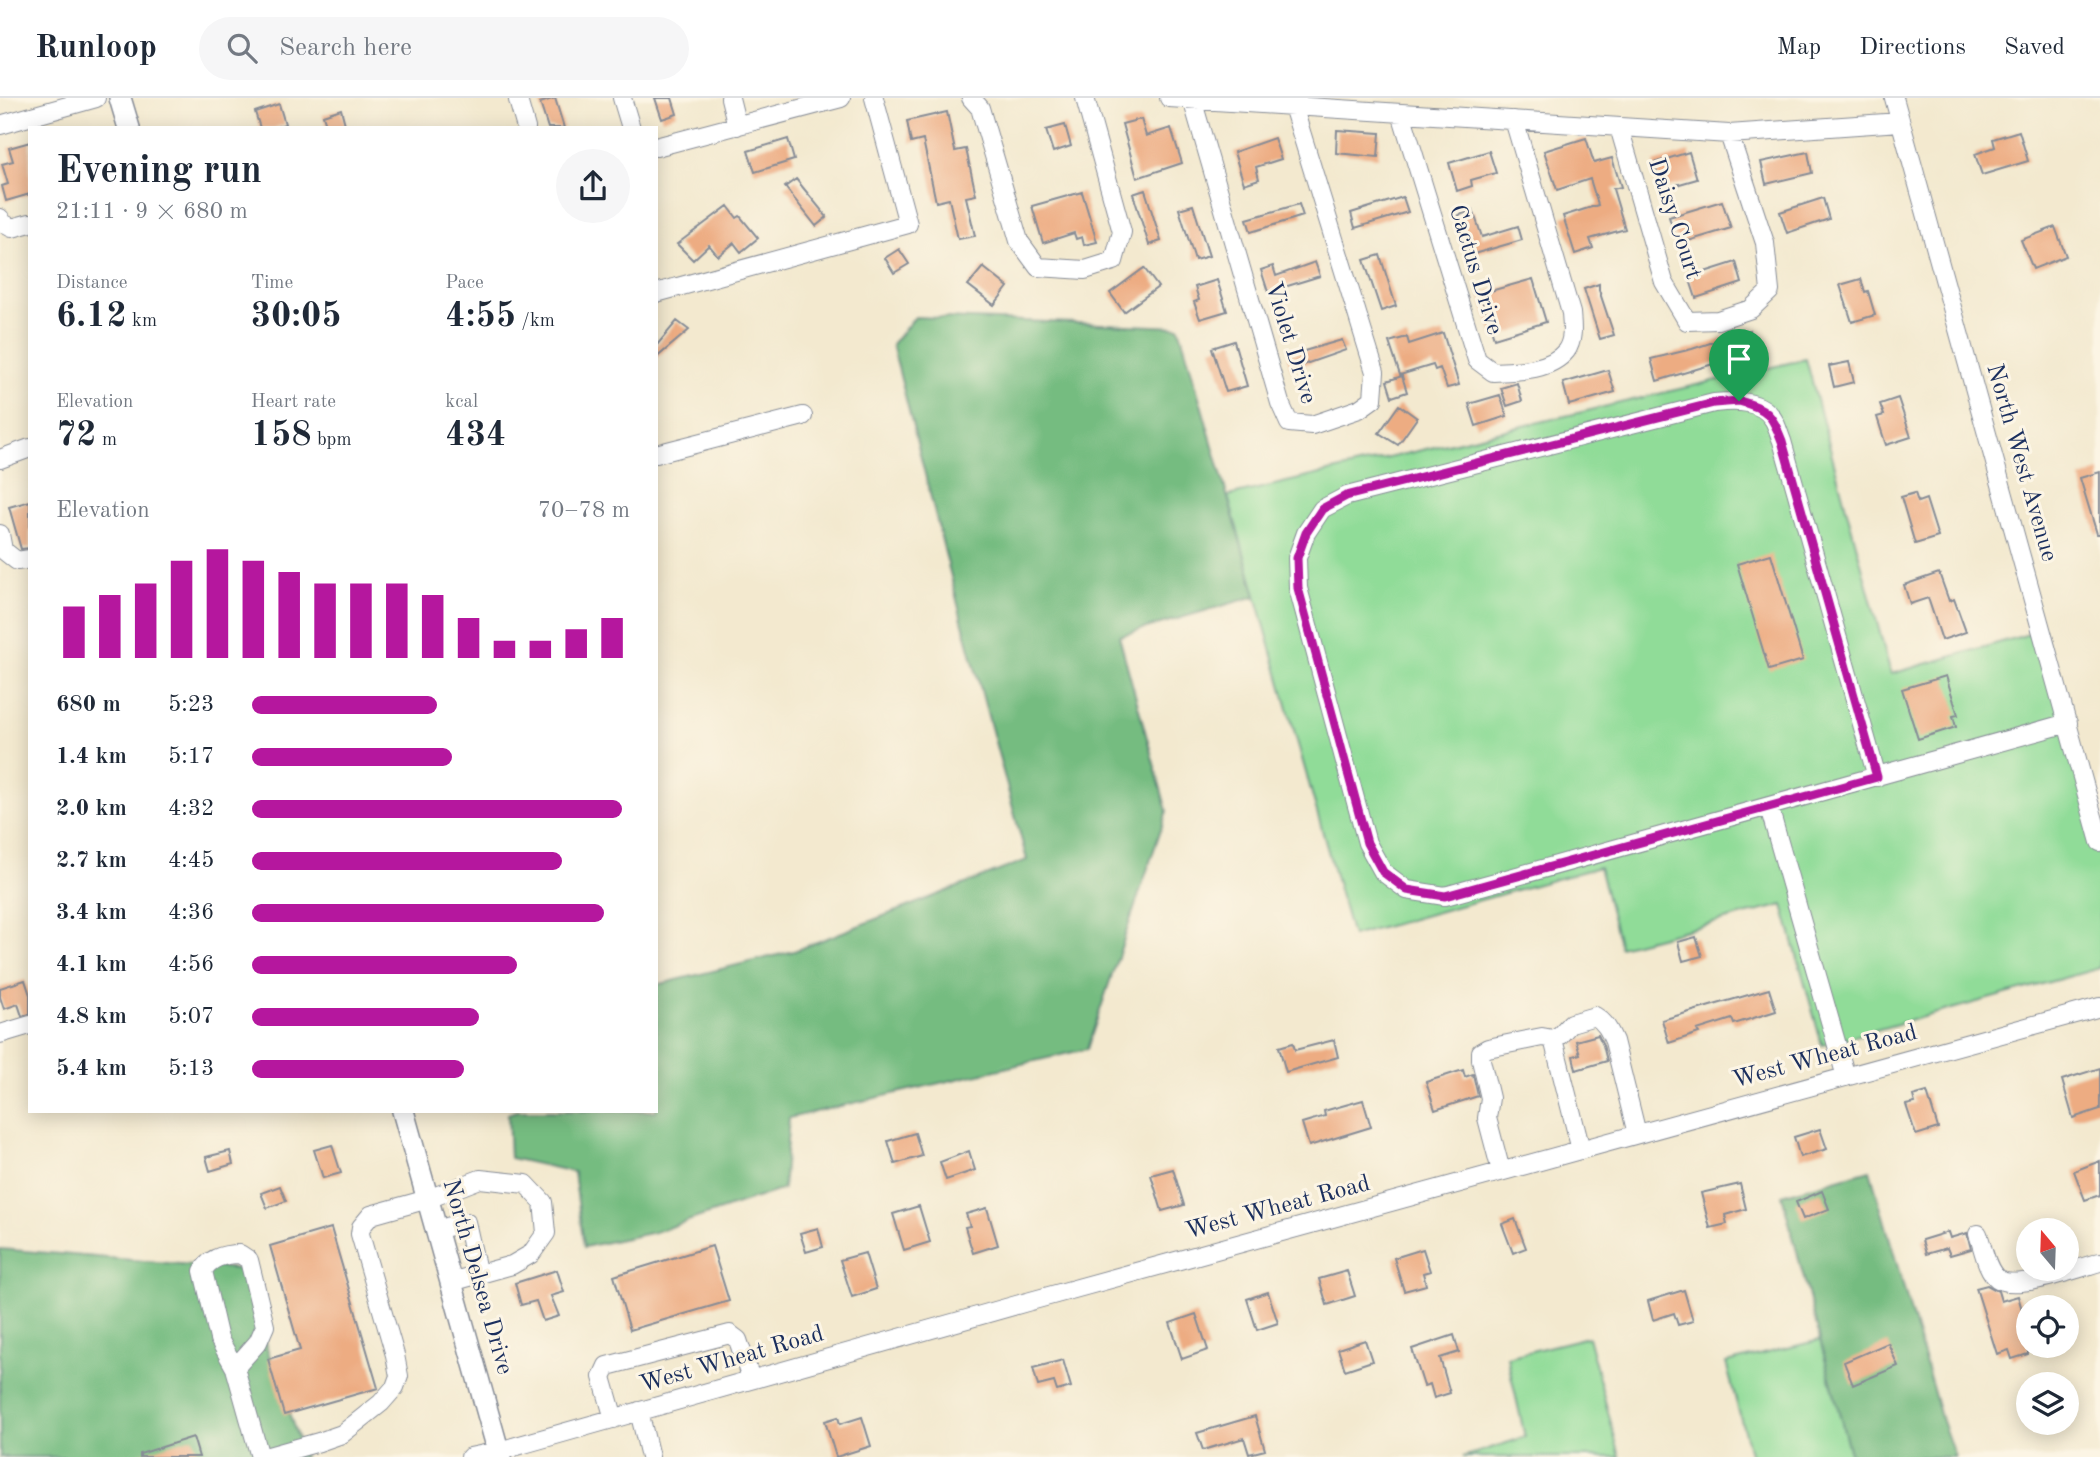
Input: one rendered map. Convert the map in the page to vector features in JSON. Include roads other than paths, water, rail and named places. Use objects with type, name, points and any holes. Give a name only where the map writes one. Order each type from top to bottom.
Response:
[{"type":"main road","points":[[120,98],[128,126]]},
{"type":"main road","name":"North Delsea Drive","points":[[404,1113],[500,1454]]},
{"type":"street","points":[[0,125],[96,98]]},
{"type":"street","points":[[622,98],[630,126]]},
{"type":"street","points":[[730,98],[737,126]]},
{"type":"street","points":[[658,146],[841,98]]},
{"type":"street","points":[[658,292],[908,224],[874,98]]},
{"type":"street","points":[[971,98],[980,108],[1019,241],[1038,267],[1085,270],[1114,261],[1122,232],[1085,98]]},
{"type":"street","points":[[1169,98],[1730,134],[1900,122]]},
{"type":"street","name":"North West Avenue","points":[[1894,98],[2100,842]]},
{"type":"street","name":"Violet Drive","points":[[1192,99],[1280,403],[1289,422],[1312,425],[1359,409],[1373,399],[1375,372],[1293,106]]},
{"type":"street","points":[[518,100],[525,126]]},
{"type":"street","name":"Cactus Drive","points":[[1401,113],[1477,360],[1493,373],[1519,371],[1550,363],[1566,351],[1572,334],[1571,313],[1514,120]]},
{"type":"street","name":"Daisy Court","points":[[1619,127],[1664,282],[1687,321],[1718,320],[1751,309],[1770,291],[1765,243],[1730,134]]},
{"type":"street","points":[[0,218],[1,222],[12,228],[28,224]]},
{"type":"street","points":[[1877,777],[1782,441],[1773,417],[1758,406],[1739,401],[1714,403],[1346,496],[1322,509],[1306,533],[1297,558],[1298,588],[1367,843],[1383,872],[1407,890],[1445,896],[1769,807],[1877,777],[2068,723]]},
{"type":"street","points":[[658,453],[803,416]]},
{"type":"street","points":[[0,459],[28,449]]},
{"type":"street","points":[[0,534],[3,550],[17,561],[28,559]]},
{"type":"street","points":[[1769,807],[1846,1077]]},
{"type":"street","name":"West Wheat Road","points":[[470,1457],[500,1454],[751,1379],[2100,1007]]},
{"type":"street","points":[[1501,1171],[1487,1118],[1490,1098],[1481,1052],[1488,1048],[1542,1037],[1553,1039],[1571,1023],[1583,1018],[1595,1016],[1602,1020],[1614,1041],[1637,1134]]},
{"type":"street","points":[[0,1034],[28,1026]]},
{"type":"street","points":[[1553,1039],[1581,1150]]},
{"type":"street","points":[[235,1367],[258,1342],[265,1325],[249,1260],[240,1254],[225,1255],[213,1260],[203,1271],[219,1339],[235,1367],[263,1457],[342,1434],[382,1403],[396,1387],[399,1376],[360,1234],[361,1227],[371,1215],[428,1199],[480,1179],[526,1184],[543,1202],[546,1233],[531,1254],[512,1265],[451,1282]]},
{"type":"street","points":[[436,1230],[466,1222],[478,1275]]},
{"type":"street","points":[[1978,1234],[1991,1270],[1998,1279],[2008,1282],[2025,1282],[2100,1262]]},
{"type":"street","points":[[614,1419],[602,1377],[607,1366],[730,1335],[738,1340],[751,1379]]},
{"type":"street","points":[[639,1411],[650,1457]]}]
